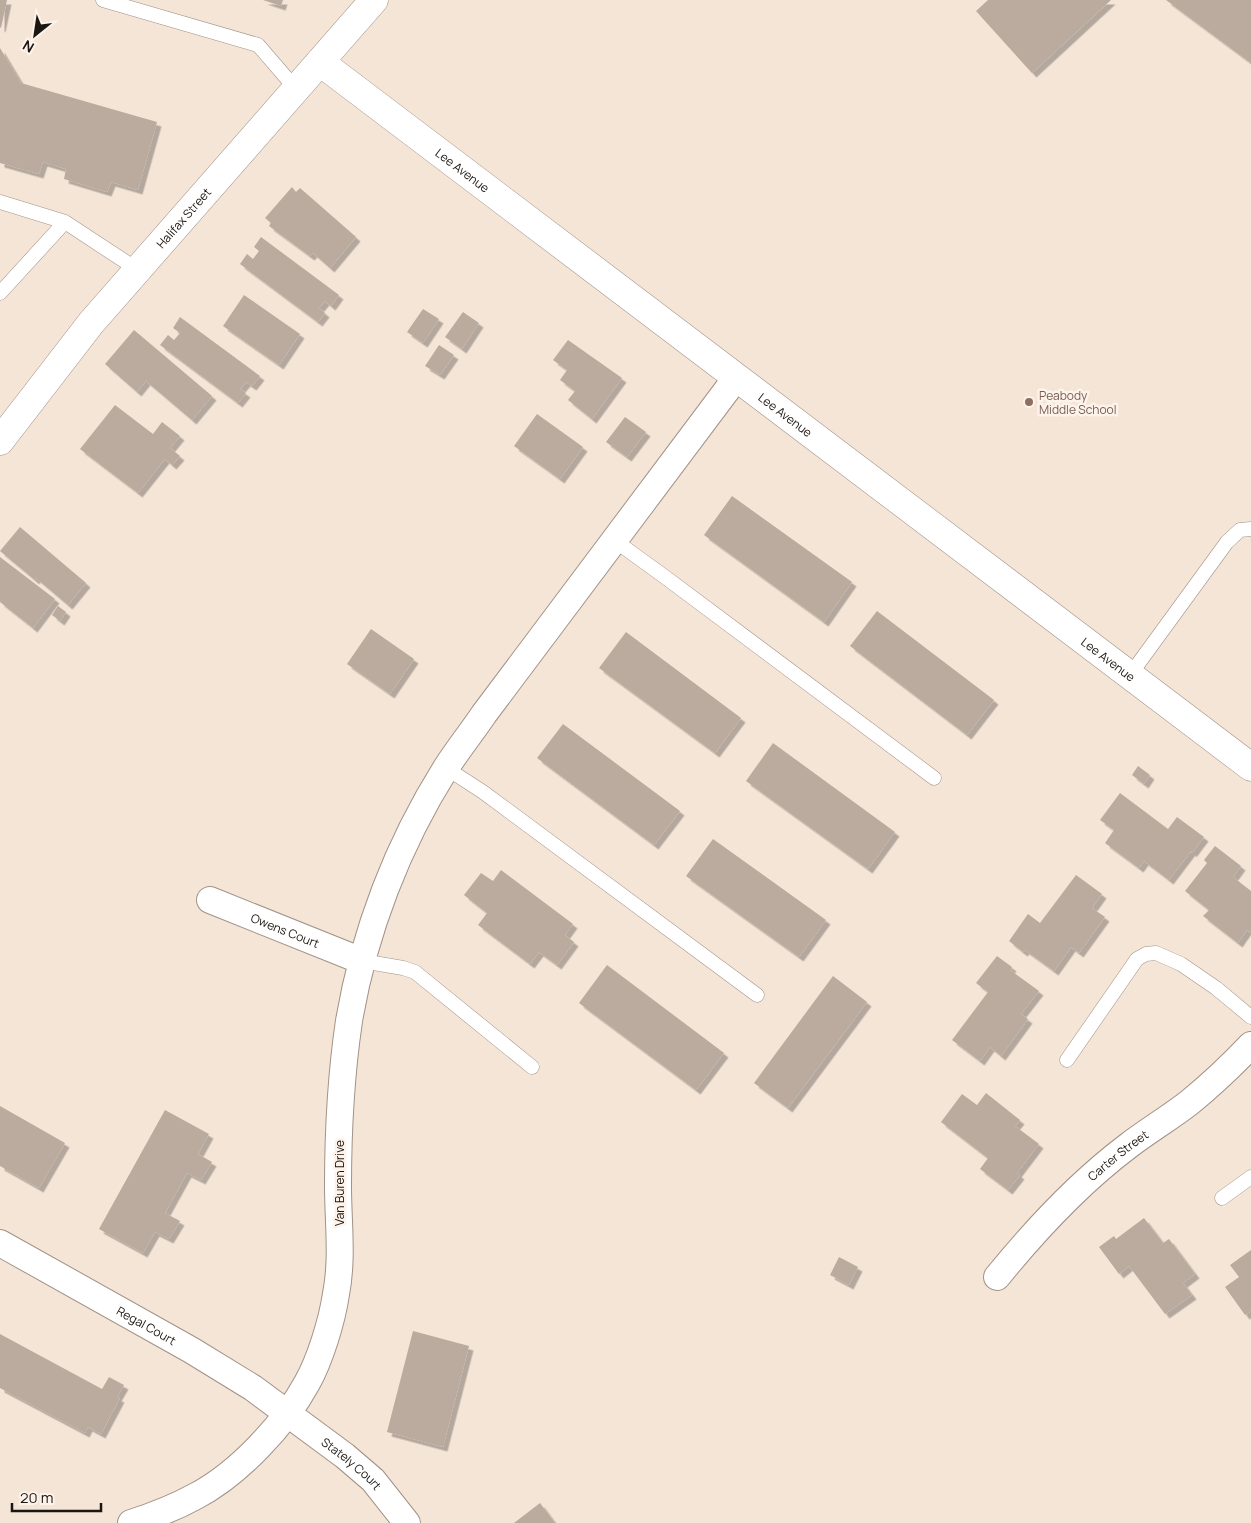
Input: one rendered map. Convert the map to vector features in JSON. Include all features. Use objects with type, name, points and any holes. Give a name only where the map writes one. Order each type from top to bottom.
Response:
[{"type":"street","name":"Halifax Street","points":[[3,432],[92,323],[374,0]]},
{"type":"street","name":"Lee Avenue","points":[[320,62],[1251,767]]},
{"type":"street","name":"Van Buren Drive","points":[[131,1523],[196,1496],[221,1481],[256,1450],[288,1414],[308,1382],[325,1339],[336,1294],[340,1257],[338,1186],[340,1103],[349,1021],[362,961],[384,892],[412,827],[446,768],[484,714],[736,378]]},
{"type":"street","name":"Owens Court","points":[[210,900],[362,961]]},
{"type":"street","name":"Carter Street","points":[[997,1277],[1024,1244],[1074,1192],[1128,1146],[1196,1097],[1230,1068],[1251,1045]]},
{"type":"street","name":"Regal Court","points":[[0,1244],[191,1350],[253,1388],[288,1414]]},
{"type":"street","name":"Stately Court","points":[[288,1414],[345,1456],[373,1480],[407,1523]]},
{"type":"lane","points":[[104,0],[258,45],[296,89]]},
{"type":"lane","points":[[0,202],[65,222],[138,270]]},
{"type":"lane","points":[[0,293],[6,278],[65,222]]},
{"type":"lane","points":[[1130,675],[1227,542],[1240,530],[1251,530]]},
{"type":"lane","points":[[614,540],[934,778]]},
{"type":"lane","points":[[446,768],[498,804],[757,995]]},
{"type":"lane","points":[[1067,1060],[1137,959],[1146,954],[1156,954],[1182,964],[1216,988],[1251,1017]]},
{"type":"lane","points":[[362,961],[403,968],[414,972],[532,1067]]},
{"type":"lane","points":[[1222,1198],[1251,1177]]},
{"type":"building","points":[[0,0],[7,0],[1,28],[0,27]]},
{"type":"building","points":[[263,0],[283,0],[281,6]]},
{"type":"building","points":[[988,0],[1111,0],[1032,73],[976,11]]},
{"type":"building","points":[[1166,0],[1251,0],[1251,63]]},
{"type":"building","points":[[0,48],[21,83],[157,122],[138,190],[111,182],[107,192],[64,179],[66,169],[43,162],[39,174],[0,163]]},
{"type":"building","points":[[292,187],[296,192],[300,188],[356,237],[330,268],[313,253],[310,256],[269,226],[271,223],[265,218]]},
{"type":"building","points":[[261,237],[339,295],[331,306],[325,301],[319,308],[325,313],[318,322],[240,264],[247,254],[253,259],[259,251],[254,247]]},
{"type":"building","points":[[244,295],[300,334],[279,365],[223,326]]},
{"type":"building","points":[[423,309],[439,319],[423,343],[407,332]]},
{"type":"building","points":[[463,312],[479,323],[462,349],[445,337]]},
{"type":"building","points":[[180,317],[260,376],[252,386],[246,382],[240,389],[246,393],[238,403],[160,345],[168,335],[174,340],[180,333],[173,328]]},
{"type":"building","points":[[134,330],[212,396],[192,420],[146,381],[137,392],[105,364]]},
{"type":"building","points":[[568,340],[622,378],[592,419],[568,400],[575,391],[560,380],[567,370],[553,360]]},
{"type":"building","points":[[439,345],[454,355],[440,375],[425,366]]},
{"type":"building","points":[[115,405],[153,434],[162,422],[180,436],[170,448],[180,456],[172,465],[165,459],[138,493],[80,449]]},
{"type":"building","points":[[537,414],[583,447],[560,479],[514,446]]},
{"type":"building","points":[[625,417],[646,432],[627,457],[606,442]]},
{"type":"building","points":[[732,496],[852,582],[824,622],[704,535]]},
{"type":"building","points":[[20,527],[86,583],[68,605],[0,551]]},
{"type":"building","points":[[0,557],[55,599],[33,628],[0,602]]},
{"type":"building","points":[[58,606],[66,612],[60,621],[52,615]]},
{"type":"building","points":[[877,611],[994,700],[967,735],[850,646]]},
{"type":"building","points":[[371,629],[414,659],[390,694],[347,664]]},
{"type":"building","points":[[626,632],[741,718],[715,753],[599,668]]},
{"type":"building","points":[[563,724],[680,811],[654,845],[537,758]]},
{"type":"building","points":[[773,743],[895,832],[868,869],[746,781]]},
{"type":"building","points":[[1138,766],[1150,775],[1144,784],[1132,775]]},
{"type":"building","points":[[1120,793],[1168,829],[1177,817],[1204,837],[1169,880],[1144,861],[1139,868],[1105,843],[1114,830],[1100,820]]},
{"type":"building","points":[[713,839],[826,920],[799,957],[686,876]]},
{"type":"building","points":[[1215,846],[1241,866],[1233,877],[1251,891],[1251,933],[1247,930],[1238,943],[1203,916],[1209,910],[1185,891],[1207,863],[1204,860]]},
{"type":"building","points":[[501,870],[573,924],[565,935],[574,942],[557,965],[539,952],[530,964],[478,925],[487,913],[464,895],[481,873],[493,881]]},
{"type":"building","points":[[1076,875],[1102,894],[1092,908],[1105,917],[1079,953],[1071,947],[1054,971],[1009,941],[1028,914],[1040,923]]},
{"type":"building","points":[[997,956],[1012,967],[1010,970],[1039,991],[1021,1014],[1028,1019],[1001,1056],[990,1047],[980,1061],[952,1040],[988,992],[976,983]]},
{"type":"building","points":[[607,965],[724,1053],[696,1090],[579,1003]]},
{"type":"building","points":[[833,976],[867,1002],[788,1108],[754,1083]]},
{"type":"building","points":[[986,1093],[1020,1120],[1015,1126],[1039,1144],[1017,1173],[1020,1175],[1008,1190],[980,1169],[988,1158],[941,1122],[962,1094],[977,1105]]},
{"type":"building","points":[[0,1106],[65,1143],[39,1188],[0,1166]]},
{"type":"building","points":[[165,1110],[209,1134],[198,1154],[212,1162],[201,1180],[187,1173],[165,1213],[180,1221],[169,1239],[155,1232],[143,1253],[99,1229]]},
{"type":"building","points":[[1144,1218],[1163,1243],[1169,1239],[1195,1274],[1183,1283],[1192,1295],[1165,1314],[1129,1266],[1119,1274],[1099,1247],[1114,1236],[1116,1239]]},
{"type":"building","points":[[1251,1250],[1251,1311],[1245,1315],[1225,1287],[1239,1277],[1230,1265]]},
{"type":"building","points":[[839,1257],[858,1267],[849,1285],[830,1275]]},
{"type":"building","points":[[413,1331],[469,1346],[443,1447],[387,1432]]},
{"type":"building","points":[[0,1334],[102,1389],[109,1377],[124,1385],[117,1397],[120,1398],[101,1434],[88,1427],[85,1433],[0,1388]]},
{"type":"building","points":[[540,1503],[555,1523],[514,1523]]},
{"type":"place","name":"Peabody Middle School","points":[[1029,402]]}]
